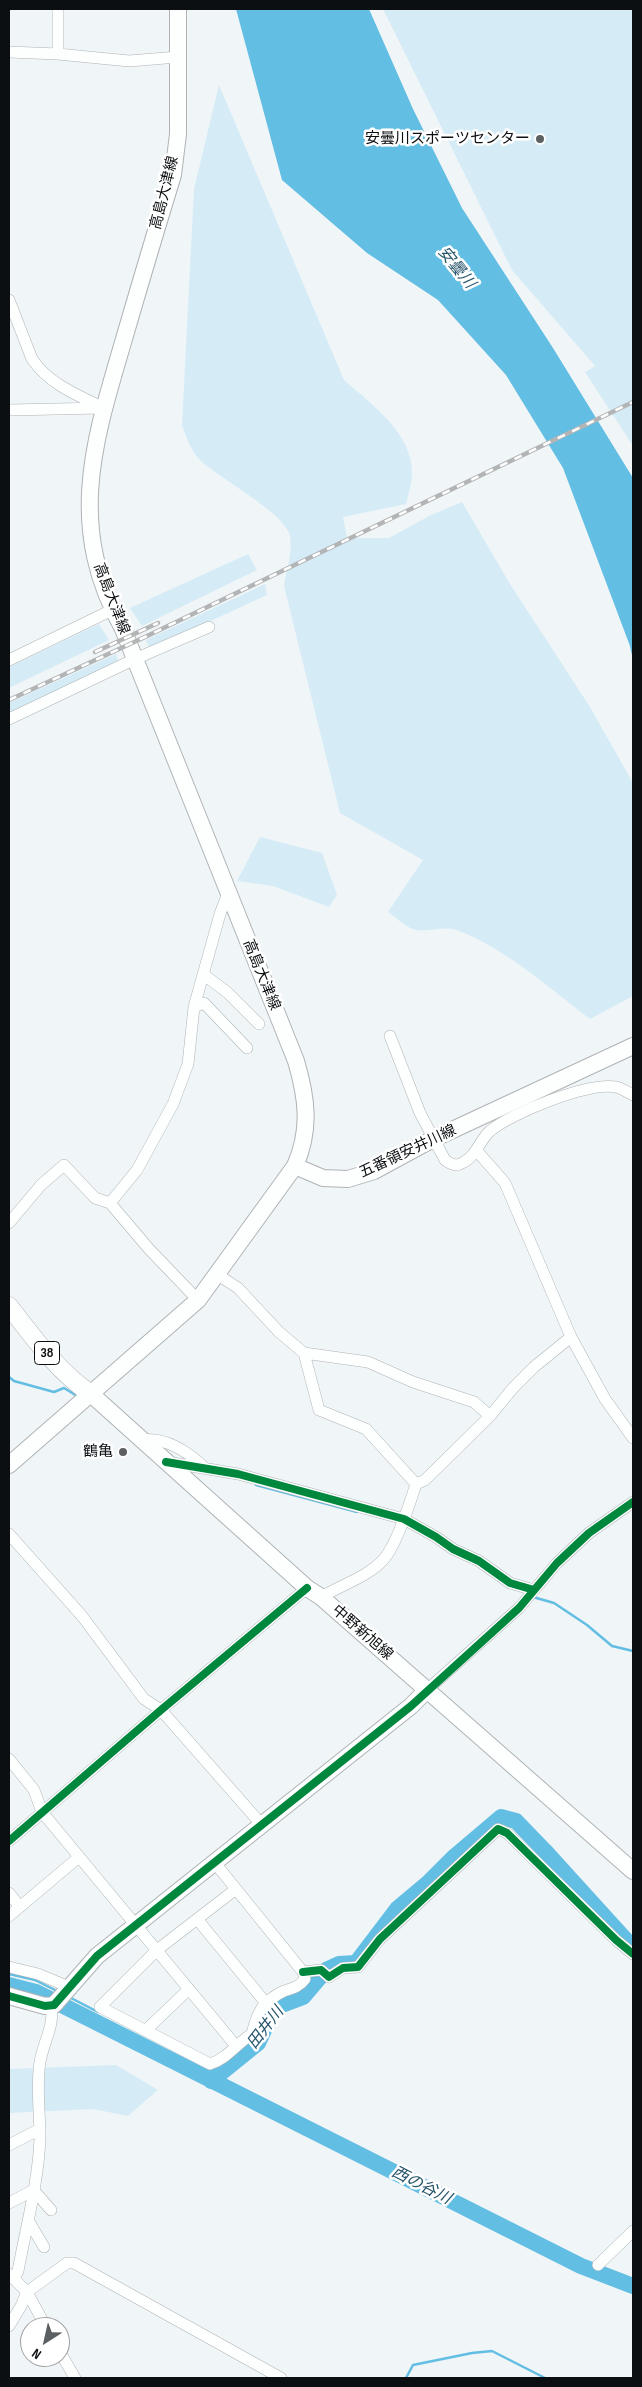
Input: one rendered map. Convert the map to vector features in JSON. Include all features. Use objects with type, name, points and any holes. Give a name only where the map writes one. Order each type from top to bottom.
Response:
[{"type":"main road","name":"高島大津線","points":[[178,9],[178,134],[173,175],[104,408],[89,483],[89,515],[94,554],[112,610],[123,629],[296,1061],[305,1094],[305,1133],[301,1152],[295,1166]]},
{"type":"main road","name":"五番領安井川線","points":[[295,1166],[323,1178],[348,1179],[374,1171],[434,1139],[633,1046]]},
{"type":"main road","points":[[9,1465],[198,1300],[218,1275],[295,1166]]},
{"type":"main road","name":"38","points":[[9,1306],[41,1348],[78,1385],[91,1394]]},
{"type":"main road","name":"中野新旭線","points":[[91,1394],[307,1588],[321,1597],[633,1871]]},
{"type":"main road","points":[[9,1996],[51,2006],[60,2000],[97,1956],[411,1706],[427,1690]]},
{"type":"street","points":[[58,9],[58,54]]},
{"type":"street","points":[[9,52],[58,54],[129,61],[178,57]]},
{"type":"street","points":[[9,300],[36,365],[57,384],[104,408]]},
{"type":"street","points":[[9,410],[104,408]]},
{"type":"street","points":[[9,660],[112,610]]},
{"type":"street","points":[[9,719],[134,659],[208,627]]},
{"type":"street","points":[[110,1203],[137,1170],[173,1104],[188,1064],[194,1007],[220,914],[228,893]]},
{"type":"street","points":[[203,974],[228,993],[259,1024]]},
{"type":"street","points":[[194,1007],[204,1003],[248,1048]]},
{"type":"street","points":[[390,1036],[420,1113],[445,1160],[452,1165],[460,1165],[476,1150],[489,1132],[508,1119],[560,1097],[596,1088],[616,1087],[633,1096]]},
{"type":"street","points":[[476,1150],[505,1183],[571,1337],[605,1399],[633,1438]]},
{"type":"street","points":[[9,1223],[41,1185],[64,1165],[95,1198],[110,1203],[198,1300]]},
{"type":"street","points":[[218,1275],[238,1288],[279,1332],[304,1354],[319,1410],[366,1428],[416,1484]]},
{"type":"street","points":[[321,1597],[368,1571],[385,1558],[404,1519],[416,1484],[425,1480],[490,1416],[527,1374],[571,1337]]},
{"type":"street","points":[[304,1354],[368,1362],[413,1382],[474,1402],[490,1416]]},
{"type":"street","points":[[142,1440],[153,1439],[182,1449],[205,1468]]},
{"type":"street","points":[[166,1462],[238,1474],[404,1519],[479,1561],[510,1583],[534,1590]]},
{"type":"street","points":[[427,1690],[518,1608],[557,1563],[589,1533],[633,1502]]},
{"type":"street","points":[[9,1534],[82,1616],[144,1699],[161,1710],[262,1825]]},
{"type":"street","points":[[9,1841],[307,1588]]},
{"type":"street","points":[[9,1759],[34,1790],[42,1812],[236,2046]]},
{"type":"street","points":[[303,1972],[321,1970],[329,1977],[343,1968],[358,1967],[380,1939],[493,1832],[498,1830],[507,1833],[616,1940],[633,1954]]},
{"type":"street","points":[[9,1916],[79,1857]]},
{"type":"street","points":[[215,1863],[236,1889],[303,1972],[305,1979],[300,1986],[265,2002],[255,2022],[252,2034],[222,2060],[210,2064],[100,2007],[157,1950],[236,1889]]},
{"type":"street","points":[[9,1893],[20,1906]]},
{"type":"street","points":[[197,1919],[265,2002]]},
{"type":"street","points":[[9,1967],[38,1974],[70,1987]]},
{"type":"street","points":[[146,2030],[189,1989]]},
{"type":"street","points":[[40,2317],[26,2292],[11,2276],[18,2271],[28,2220],[40,2129],[40,2062],[53,2016],[51,2006]]},
{"type":"street","points":[[9,2145],[40,2129]]},
{"type":"street","points":[[9,2203],[32,2192]]},
{"type":"street","points":[[32,2192],[37,2194],[51,2210]]},
{"type":"street","points":[[28,2220],[44,2247]]},
{"type":"street","points":[[598,2265],[633,2231]]},
{"type":"street","points":[[9,2326],[22,2306],[26,2292],[67,2263],[74,2263],[281,2378]]},
{"type":"street","points":[[69,2367],[75,2378]]},
{"type":"shaded area","name":"安曇川スポーツセンター","points":[[383,9],[633,9],[633,446],[585,372],[595,366],[512,270]]},
{"type":"shaded area","points":[[219,85],[344,380],[378,409],[406,445],[410,459],[412,478],[406,504],[343,517],[347,538],[389,538],[431,515],[462,502],[510,584],[590,707],[633,783],[633,996],[590,1019],[527,970],[493,947],[453,929],[416,930],[410,928],[388,912],[423,860],[340,813],[284,586],[290,555],[290,536],[286,527],[278,518],[202,462],[192,450],[182,425],[194,189]]},
{"type":"shaded area","points":[[248,554],[257,570],[142,626],[130,608]]},
{"type":"shaded area","points":[[265,584],[267,595],[150,649],[146,640]]},
{"type":"shaded area","points":[[99,624],[109,640],[9,688],[9,667]]},
{"type":"shaded area","points":[[116,654],[119,664],[9,716],[9,703]]},
{"type":"shaded area","points":[[260,837],[322,853],[337,895],[329,907],[273,886],[237,881]]},
{"type":"shaded area","points":[[116,2065],[158,2090],[128,2116],[93,2109],[9,2113],[9,2069]]},
{"type":"water","name":"安曇川","points":[[236,9],[369,9],[413,109],[462,208],[553,348],[633,478],[633,660],[630,646],[563,468],[506,375],[438,300],[367,253],[282,180]]},
{"type":"waterway","points":[[9,1377],[14,1381],[54,1392],[64,1388],[77,1396]]},
{"type":"waterway","points":[[256,1485],[357,1512]]},
{"type":"waterway","points":[[533,1597],[554,1603],[587,1625],[612,1646],[633,1651]]},
{"type":"waterway","name":"田井川","points":[[211,2081],[258,2043],[272,2013],[279,2006],[303,1997],[326,1970],[339,1964],[356,1963],[397,1909],[501,1817],[516,1821],[633,1948]]},
{"type":"waterway","points":[[9,1974],[35,1980],[57,1991]]},
{"type":"waterway","name":"西の谷川","points":[[9,1985],[36,1992],[581,2266],[633,2286]]},
{"type":"waterway","points":[[71,1998],[98,2012]]},
{"type":"waterway","points":[[207,2068],[219,2074]]},
{"type":"waterway","points":[[406,2378],[413,2365],[472,2353],[492,2351],[545,2378]]},
{"type":"railway","points":[[9,700],[145,637],[633,402]]},
{"type":"railway","points":[[95,652],[158,623]]},
{"type":"cycle path","points":[[166,1462],[238,1474],[404,1519],[453,1549],[479,1561],[510,1583],[534,1590]]},
{"type":"cycle path","points":[[9,1996],[45,2006],[54,2005],[97,1956],[411,1706],[519,1608],[557,1563],[589,1533],[633,1502]]},
{"type":"cycle path","points":[[9,1841],[307,1588]]},
{"type":"cycle path","points":[[303,1972],[321,1970],[329,1977],[343,1968],[358,1967],[380,1939],[498,1829],[507,1833],[616,1940],[633,1954]]},
{"type":"place","name":"安曇川スポーツセンター","points":[[540,139]]},
{"type":"place","name":"鶴亀","points":[[123,1452]]}]
